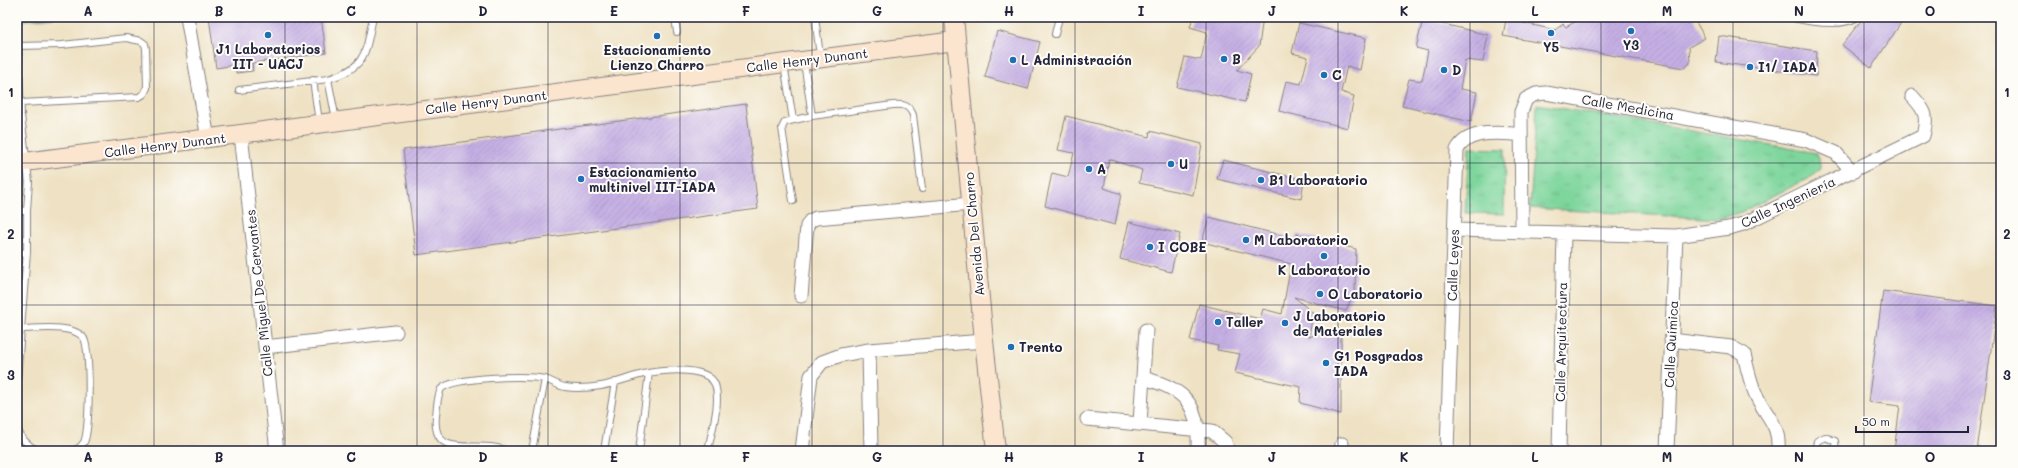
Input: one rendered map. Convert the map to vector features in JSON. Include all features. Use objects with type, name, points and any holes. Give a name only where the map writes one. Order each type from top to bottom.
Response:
[{"type":"street","points":[[187,17],[208,139]]},
{"type":"street","name":"Avenida Del Charro","points":[[954,17],[955,41],[984,341],[996,451]]},
{"type":"street","name":"Calle Henry Dunant","points":[[23,163],[955,41]]},
{"type":"street","name":"Calle Medicina","points":[[1522,232],[1521,112],[1526,99],[1530,96],[1546,93],[1806,140],[1836,153],[1853,172]]},
{"type":"street","name":"Calle Ingeniería","points":[[1454,230],[1676,236],[1729,228],[1743,224],[1853,172],[1923,136],[1926,124],[1924,109],[1912,96]]},
{"type":"street","name":"Calle Leyes","points":[[1447,451],[1457,150],[1461,142],[1475,135],[1521,134]]},
{"type":"street","name":"Calle Miguel De Cervantes","points":[[241,135],[277,451]]},
{"type":"street","points":[[801,296],[807,226],[816,218],[971,204]]},
{"type":"street","name":"Calle Arquitectura","points":[[1559,451],[1564,233]]},
{"type":"street","name":"Calle Química","points":[[1667,451],[1676,236]]},
{"type":"street","points":[[1140,424],[1146,330]]},
{"type":"street","points":[[265,347],[396,332]]},
{"type":"street","points":[[1671,340],[1731,347],[1744,354],[1749,379],[1755,395],[1765,414],[1775,425],[1779,438],[1778,451]]},
{"type":"street","points":[[802,451],[811,376],[822,362],[841,355],[869,350],[984,341]]},
{"type":"street","points":[[869,350],[871,451]]},
{"type":"street","points":[[1143,378],[1160,383],[1178,391],[1191,407],[1199,429],[1198,451]]},
{"type":"street","points":[[1088,418],[1212,431],[1226,442],[1228,451]]},
{"type":"lane","points":[[239,90],[328,79],[345,74],[361,62],[367,46],[373,17]]},
{"type":"lane","points":[[674,17],[676,32]]},
{"type":"lane","points":[[812,116],[814,17]]},
{"type":"lane","points":[[1055,34],[1059,17]]},
{"type":"lane","points":[[1789,17],[1801,20],[1839,23],[1851,22],[1856,17]]},
{"type":"lane","points":[[17,381],[27,252],[29,182],[23,163],[18,47],[62,46],[126,38],[141,41],[146,49],[146,88],[144,94],[139,97],[21,103]]},
{"type":"lane","points":[[784,63],[792,120]]},
{"type":"lane","points":[[328,79],[328,123]]},
{"type":"lane","points":[[313,80],[328,123]]},
{"type":"lane","points":[[793,201],[782,128],[784,122],[812,116],[902,104],[911,110],[915,124],[922,189]]},
{"type":"lane","points":[[17,212],[27,210]]},
{"type":"lane","points":[[17,254],[27,252]]},
{"type":"lane","points":[[21,329],[67,329],[75,331],[85,338],[87,344],[88,428],[85,441],[80,447],[69,451]]},
{"type":"lane","points":[[639,451],[648,373]]},
{"type":"lane","points":[[506,451],[474,446],[449,445],[440,439],[435,427],[441,389],[449,383],[474,379],[508,378],[545,379],[563,387],[582,389],[648,373],[705,373],[714,382],[716,389],[716,405],[708,451]]},
{"type":"lane","points":[[532,451],[545,379]]},
{"type":"lane","points":[[604,451],[615,382]]},
{"type":"lane","points":[[17,426],[18,432],[25,441],[38,451]]},
{"type":"lane","points":[[1815,451],[1817,441],[1825,437],[1835,441],[1836,451]]},
{"type":"green space","points":[[17,17],[53,17],[17,21]]},
{"type":"green space","points":[[1537,104],[1817,153],[1821,168],[1813,176],[1741,212],[1720,219],[1530,208]]},
{"type":"green space","points":[[1469,148],[1505,149],[1504,214],[1465,213]]},
{"type":"building","name":"J1 Laboratorios IIT - UACJ","points":[[209,17],[321,17],[326,53],[252,63],[253,71],[236,73],[235,65],[216,68]]},
{"type":"building","name":"B","points":[[1193,17],[1263,17],[1259,46],[1237,70],[1251,74],[1245,102],[1177,87],[1185,57],[1201,60],[1207,32],[1190,27]]},
{"type":"building","points":[[1583,17],[1693,17],[1705,38],[1689,47],[1690,63],[1684,68],[1503,36],[1506,19],[1555,30],[1563,24],[1566,27]]},
{"type":"building","points":[[1864,17],[1905,17],[1871,68],[1842,45]]},
{"type":"building","name":"D","points":[[1423,19],[1488,35],[1483,62],[1465,60],[1460,89],[1477,92],[1471,122],[1402,106],[1409,79],[1422,81],[1428,51],[1416,48]]},
{"type":"building","name":"C","points":[[1299,23],[1366,38],[1360,70],[1347,66],[1341,92],[1354,96],[1348,128],[1279,111],[1286,81],[1301,84],[1308,57],[1292,53]]},
{"type":"building","name":"L Administración","points":[[997,31],[1040,42],[1028,89],[985,77]]},
{"type":"building","points":[[1719,36],[1817,51],[1816,76],[1716,62]]},
{"type":"building","name":"Estacionamiento multinivel IIT-IADA","points":[[746,104],[758,209],[416,255],[403,150]]},
{"type":"building","name":"A","points":[[1066,116],[1149,137],[1150,131],[1202,144],[1193,195],[1139,183],[1142,170],[1109,159],[1104,188],[1121,194],[1115,225],[1045,206],[1052,173],[1068,177],[1074,153],[1058,150]]},
{"type":"building","name":"B1 Laboratorio","points":[[1223,160],[1304,180],[1301,199],[1217,179]]},
{"type":"building","points":[[1209,217],[1296,239],[1297,234],[1356,249],[1355,289],[1346,311],[1294,297],[1313,313],[1309,337],[1332,328],[1341,336],[1341,414],[1300,403],[1301,387],[1235,373],[1240,354],[1217,350],[1218,346],[1190,340],[1199,304],[1260,319],[1263,309],[1282,314],[1291,264],[1202,242]]},
{"type":"building","name":"I COBE","points":[[1129,222],[1180,234],[1171,272],[1120,259]]},
{"type":"building","points":[[1883,291],[1997,306],[1977,451],[1894,451],[1900,406],[1868,402]]},
{"type":"place","name":"Y3","points":[[1631,31]]},
{"type":"place","name":"Y5","points":[[1551,33]]},
{"type":"place","name":"J1 Laboratorios IIT - UACJ","points":[[268,35]]},
{"type":"place","name":"Estacionamiento Lienzo Charro","points":[[657,36]]},
{"type":"place","name":"B","points":[[1224,59]]},
{"type":"place","name":"L Administración","points":[[1013,60]]},
{"type":"place","name":"I1/ IADA","points":[[1750,67]]},
{"type":"place","name":"D","points":[[1444,70]]},
{"type":"place","name":"C","points":[[1324,75]]},
{"type":"place","name":"U","points":[[1171,164]]},
{"type":"place","name":"A","points":[[1089,169]]},
{"type":"place","name":"Estacionamiento multinivel IIT-IADA","points":[[581,179]]},
{"type":"place","name":"B1 Laboratorio","points":[[1261,180]]},
{"type":"place","name":"M Laboratorio","points":[[1246,240]]},
{"type":"place","name":"I COBE","points":[[1150,247]]},
{"type":"place","name":"K Laboratorio","points":[[1324,256]]},
{"type":"place","name":"O Laboratorio","points":[[1320,294]]},
{"type":"place","name":"Taller","points":[[1218,322]]},
{"type":"place","name":"J Laboratorio de Materiales","points":[[1285,323]]},
{"type":"place","name":"Trento","points":[[1011,347]]},
{"type":"place","name":"G1 Posgrados IADA","points":[[1326,363]]}]
